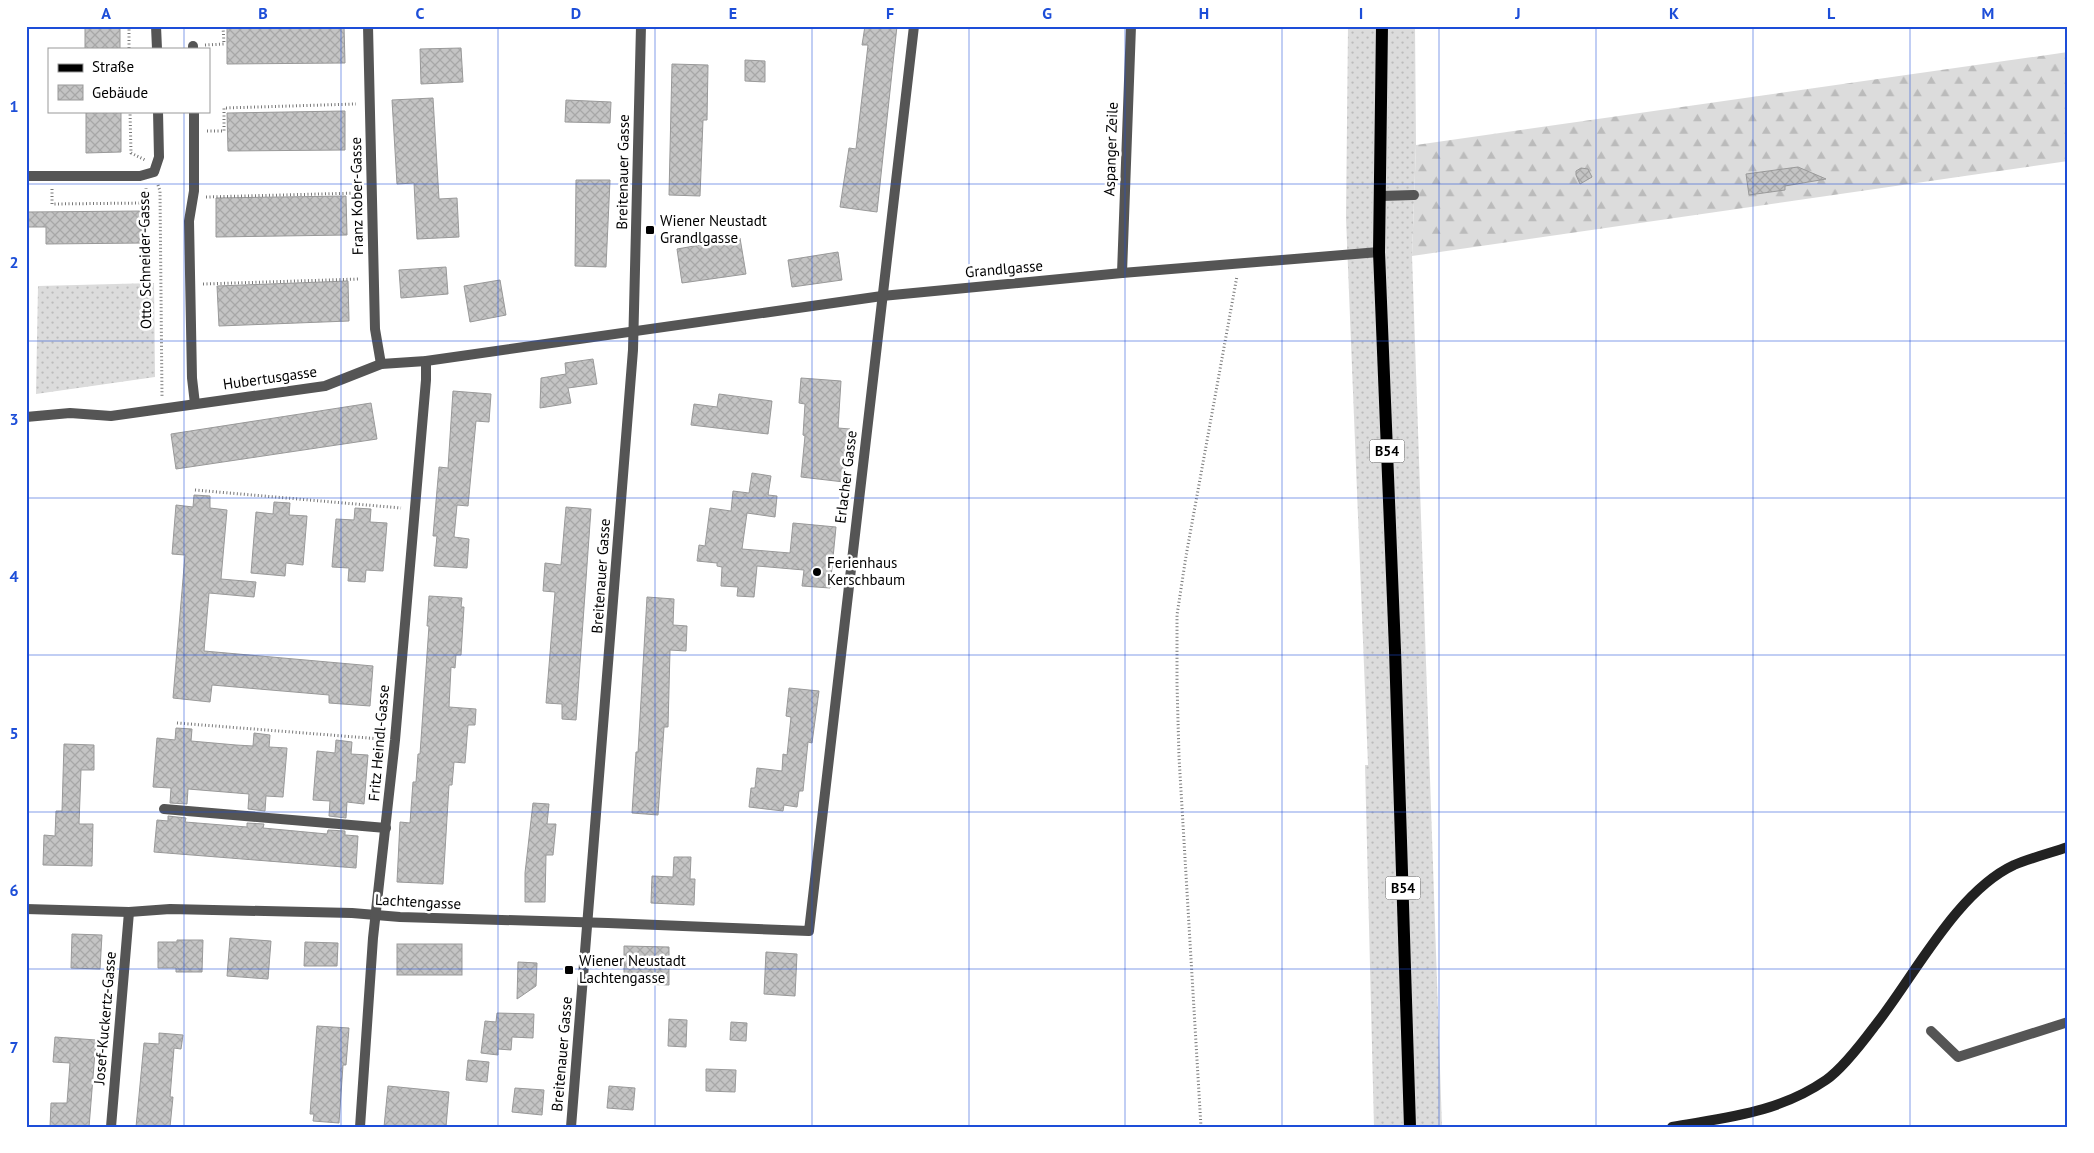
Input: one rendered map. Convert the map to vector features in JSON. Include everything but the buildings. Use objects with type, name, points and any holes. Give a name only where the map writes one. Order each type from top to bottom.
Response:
[{"type":"main road","name":"B54","points":[[1382,26],[1379,252],[1395,650],[1410,1127]]},
{"type":"main road","points":[[1672,1127],[1748,1114],[1779,1106],[1827,1080],[1858,1047],[1884,1015],[1956,913],[1977,890],[2013,866],[2068,848]]},
{"type":"street","points":[[156,26],[157,48]]},
{"type":"street","name":"Franz Kober-Gasse","points":[[368,26],[375,329],[381,364]]},
{"type":"street","name":"Breitenauer Gasse","points":[[571,1127],[634,331],[641,26]]},
{"type":"street","name":"Erlacher Gasse","points":[[809,931],[914,26]]},
{"type":"street","name":"Aspanger Zeile","points":[[1122,273],[1131,26]]},
{"type":"street","name":"Otto Schneider-Gasse","points":[[154,172],[159,157],[158,112]]},
{"type":"street","points":[[194,112],[193,197],[189,221],[192,378],[195,404]]},
{"type":"street","points":[[26,176],[140,176],[154,172]]},
{"type":"street","points":[[1381,196],[1414,195]]},
{"type":"street","name":"Grandlgasse","points":[[634,331],[882,296],[1122,273],[1379,252]]},
{"type":"street","name":"Hubertusgasse","points":[[26,417],[70,413],[111,416],[163,409],[325,386],[381,364],[426,361],[634,331]]},
{"type":"street","name":"Fritz Heindl-Gasse","points":[[360,1127],[373,938],[395,740],[426,380],[426,361]]},
{"type":"street","points":[[164,809],[386,828]]},
{"type":"street","name":"Lachtengasse","points":[[26,909],[129,912],[170,909],[352,913],[809,931]]},
{"type":"street","name":"Josef-Kuckertz-Gasse","points":[[111,1127],[129,912]]},
{"type":"street","points":[[1931,1031],[1958,1057],[2068,1022]]},
{"type":"path","points":[[129,26],[129,48]]},
{"type":"path","points":[[193,47],[224,44],[223,26]]},
{"type":"path","points":[[194,132],[224,130],[224,108],[370,104]]},
{"type":"path","points":[[130,112],[131,153],[146,161]]},
{"type":"path","name":"Otto Schneider-Gasse","points":[[154,172],[160,191],[163,409]]},
{"type":"path","points":[[52,176],[52,204],[146,203],[146,185]]},
{"type":"path","points":[[193,197],[372,192]]},
{"type":"path","points":[[1201,1127],[1179,757],[1176,684],[1177,615],[1186,556],[1240,264]]},
{"type":"path","points":[[190,284],[374,279]]},
{"type":"path","points":[[195,490],[414,509]]},
{"type":"path","points":[[178,723],[395,740]]},
{"type":"green space","points":[[1348,26],[1415,26],[1416,145],[1412,256],[1442,1127],[1374,1127],[1365,765],[1368,765],[1346,218]]},
{"type":"green space","points":[[2068,52],[2068,161],[1412,256],[1416,145]]},
{"type":"green space","points":[[154,283],[155,377],[36,394],[38,286]]},
{"type":"place","name":"Wiener Neustadt Grandlgasse","points":[[650,230]]},
{"type":"place","name":"Ferienhaus Kerschbaum","points":[[817,572]]},
{"type":"place","name":"Wiener Neustadt Lachtengasse","points":[[569,970]]}]
